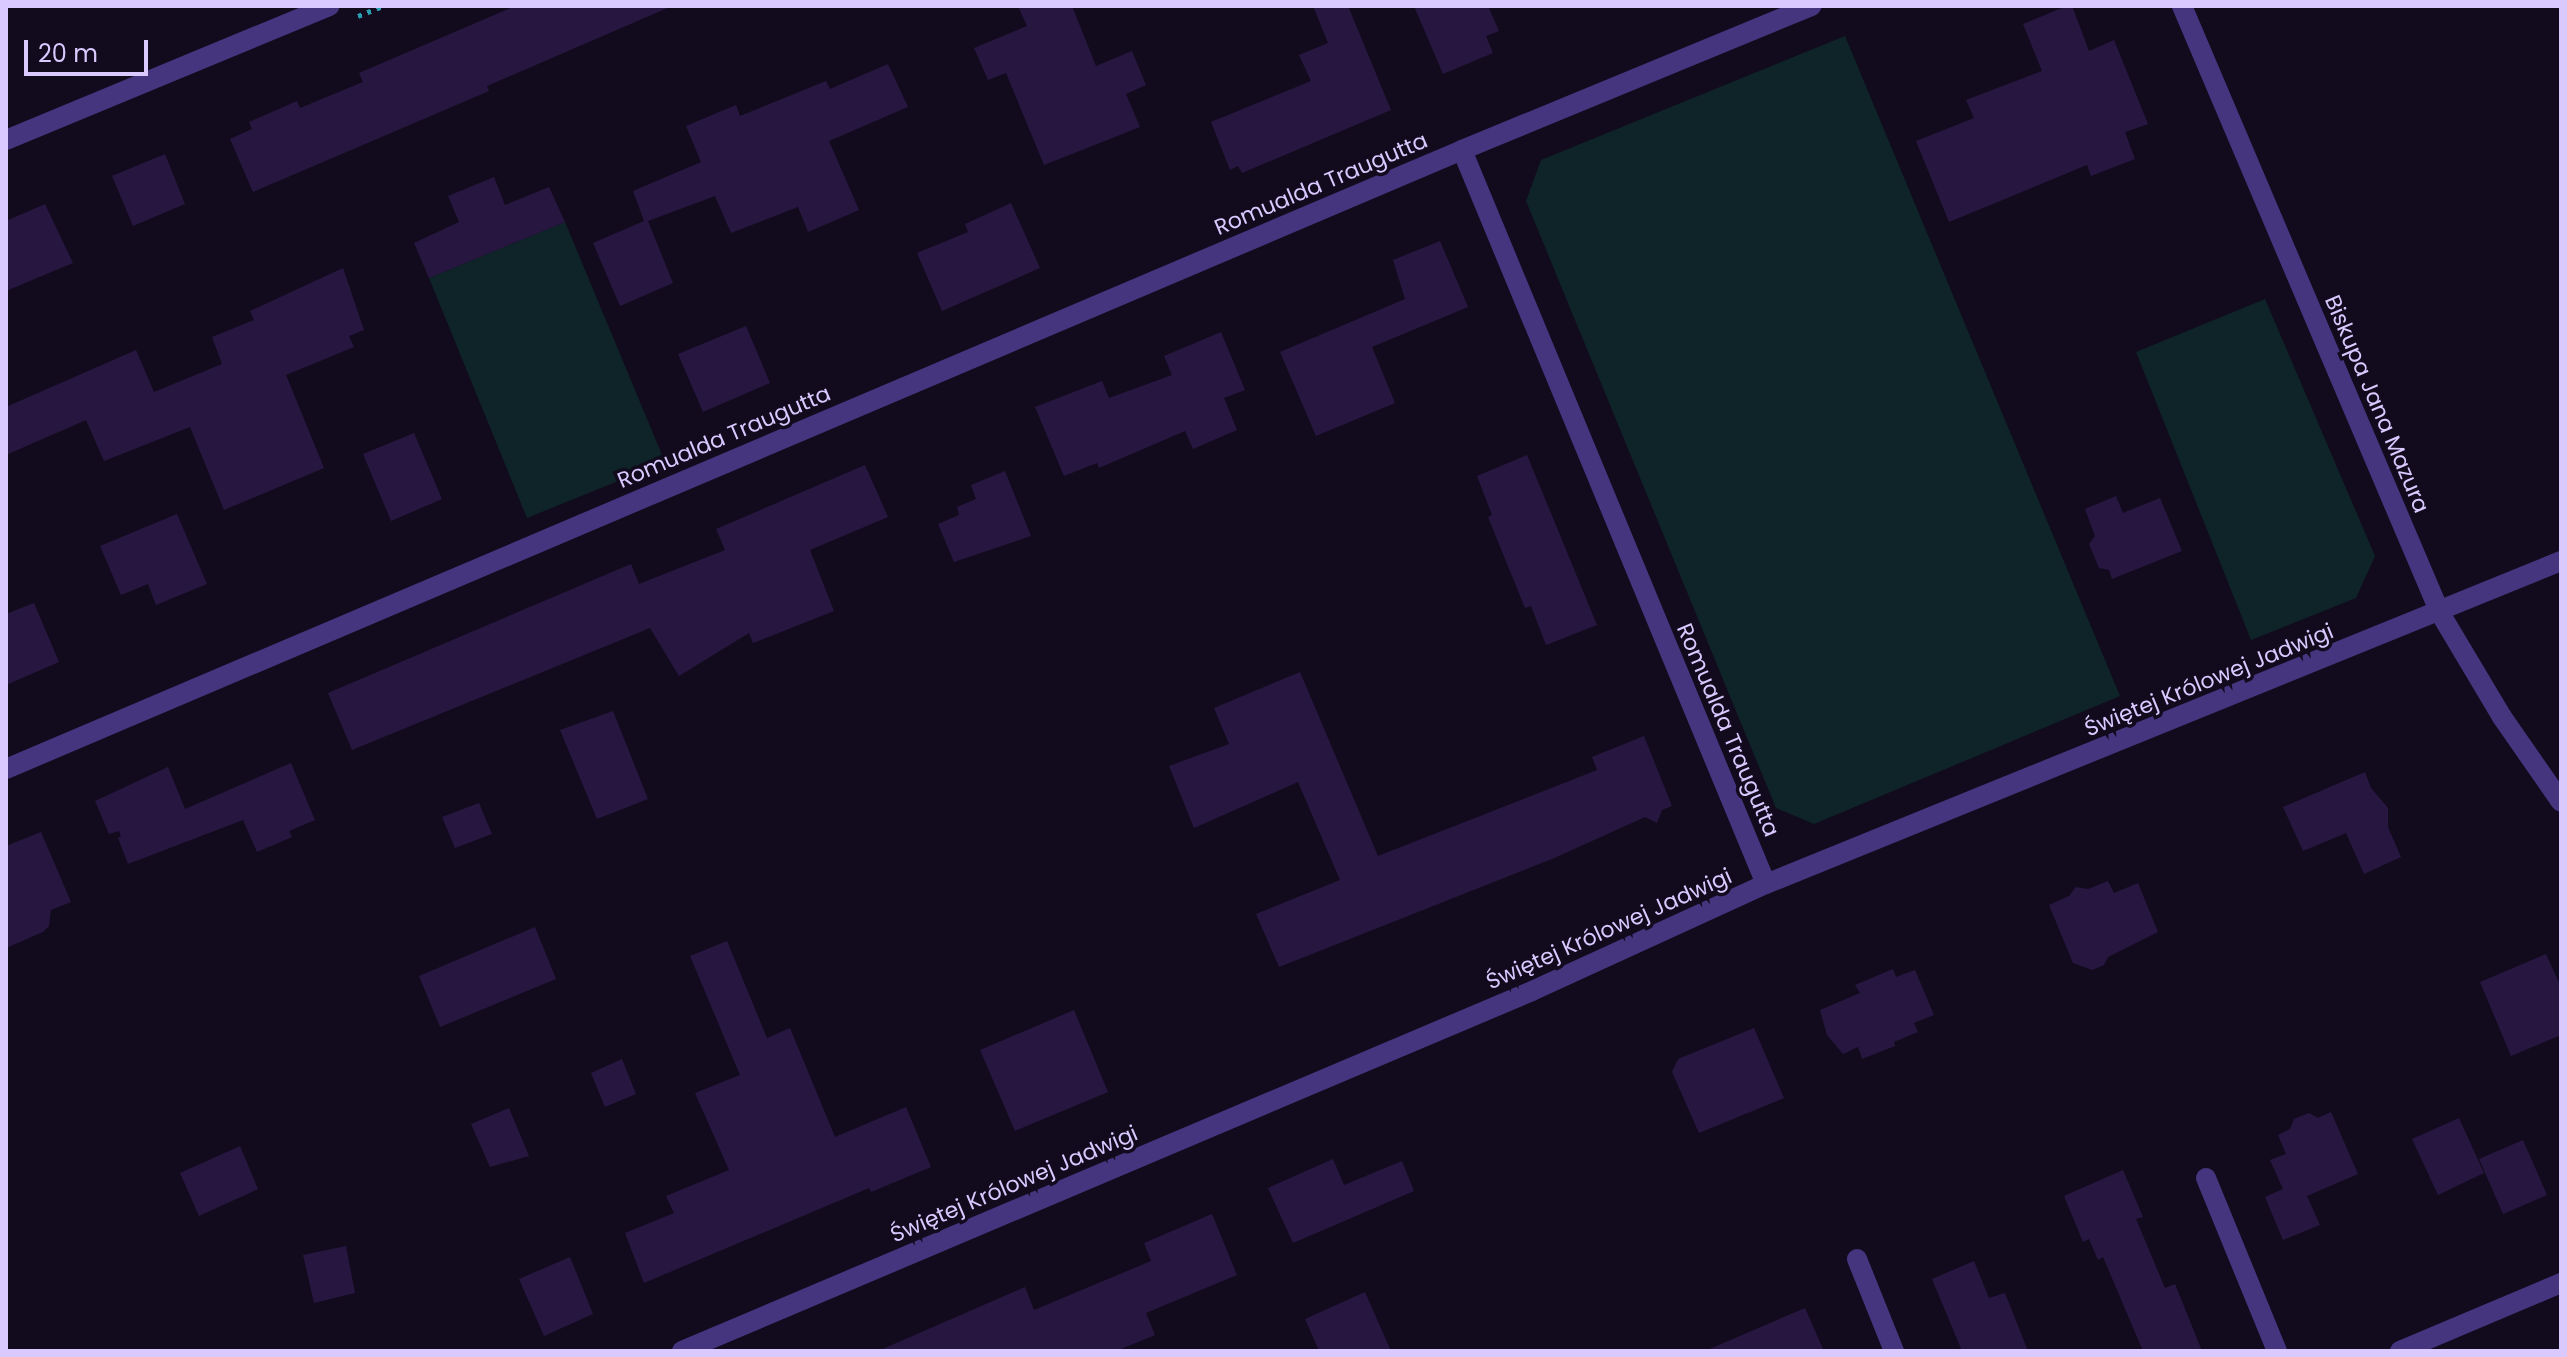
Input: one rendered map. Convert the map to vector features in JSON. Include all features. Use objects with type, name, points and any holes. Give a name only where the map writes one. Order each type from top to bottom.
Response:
[{"type":"street","points":[[6,140],[329,6]]},
{"type":"street","name":"Romualda Traugutta","points":[[6,769],[1462,150],[1811,6]]},
{"type":"street","name":"Biskupa Jana Mazura","points":[[2182,6],[2440,613],[2502,717],[2561,802]]},
{"type":"street","name":"Romualda Traugutta","points":[[1462,150],[1766,884]]},
{"type":"street","name":"Świętej Królowej Jadwigi","points":[[682,1351],[1532,991],[1766,884],[2440,613],[2561,561]]},
{"type":"street","points":[[2206,1178],[2277,1351]]},
{"type":"street","points":[[1857,1259],[1894,1351]]},
{"type":"street","points":[[2400,1351],[2561,1283]]},
{"type":"green space","points":[[1845,36],[2120,696],[1814,824],[1776,808],[1526,201],[1541,160]]},
{"type":"green space","points":[[565,222],[665,462],[527,518],[429,278]]},
{"type":"green space","points":[[2265,299],[2375,556],[2356,598],[2251,640],[2136,352]]},
{"type":"building","points":[[515,6],[672,6],[487,86],[489,91],[253,192],[230,139],[252,129],[249,122],[297,101],[300,108],[363,82],[359,73]]},
{"type":"building","points":[[1018,6],[1072,6],[1096,66],[1132,51],[1146,85],[1126,94],[1140,127],[1044,165],[1006,73],[988,80],[974,48],[1027,26]]},
{"type":"building","points":[[1313,6],[1348,6],[1391,110],[1242,173],[1238,166],[1230,170],[1211,122],[1311,81],[1299,55],[1328,43]]},
{"type":"building","points":[[1414,6],[1488,6],[1499,31],[1486,36],[1493,53],[1443,74]]},
{"type":"building","points":[[2072,6],[2089,51],[2114,40],[2148,124],[2125,132],[2135,159],[2091,176],[2087,165],[1949,222],[1916,141],[1974,118],[1966,100],[2042,71],[2023,24]]},
{"type":"building","points":[[888,64],[908,107],[829,141],[859,210],[808,232],[798,207],[731,233],[715,196],[648,221],[673,283],[620,306],[593,243],[644,221],[633,191],[701,162],[686,126],[736,105],[740,116],[826,81],[830,89]]},
{"type":"building","points":[[165,154],[185,204],[133,226],[112,176]]},
{"type":"building","points":[[494,177],[505,205],[549,187],[565,222],[429,278],[414,243],[459,222],[448,196]]},
{"type":"building","points":[[1011,203],[1040,268],[942,311],[917,253],[968,232],[965,224]]},
{"type":"building","points":[[45,204],[73,263],[6,291],[6,221]]},
{"type":"building","points":[[1440,241],[1468,307],[1372,347],[1395,403],[1316,436],[1280,352],[1405,299],[1393,260]]},
{"type":"building","points":[[343,268],[364,330],[349,336],[354,347],[286,375],[324,468],[224,510],[190,427],[104,461],[86,420],[6,455],[6,407],[136,350],[154,392],[222,364],[212,337],[254,320],[250,311]]},
{"type":"building","points":[[746,326],[770,383],[703,412],[678,354]]},
{"type":"building","points":[[1221,332],[1245,390],[1224,398],[1237,430],[1193,449],[1185,431],[1099,468],[1097,463],[1064,476],[1035,407],[1102,381],[1109,398],[1172,375],[1164,356]]},
{"type":"building","points":[[414,433],[442,499],[391,521],[363,454]]},
{"type":"building","points":[[1527,455],[1597,625],[1546,645],[1531,606],[1525,608],[1488,517],[1492,515],[1477,476]]},
{"type":"building","points":[[865,465],[888,517],[810,550],[834,611],[753,643],[749,633],[679,676],[650,628],[352,750],[328,693],[631,564],[639,584],[725,550],[716,529]]},
{"type":"building","points":[[1005,471],[1031,536],[954,562],[938,524],[959,515],[957,507],[976,499],[971,485]]},
{"type":"building","points":[[2116,496],[2123,513],[2160,498],[2182,551],[2112,579],[2109,570],[2099,568],[2089,544],[2095,536],[2085,509]]},
{"type":"building","points":[[177,514],[207,584],[156,605],[148,584],[121,595],[100,546]]},
{"type":"building","points":[[34,603],[59,662],[6,685],[6,614]]},
{"type":"building","points":[[1300,672],[1378,856],[1597,770],[1592,757],[1644,736],[1672,806],[1662,810],[1657,823],[1645,817],[1552,859],[1279,967],[1256,914],[1340,880],[1298,782],[1194,828],[1169,766],[1229,744],[1214,708]]},
{"type":"building","points":[[613,711],[648,799],[597,819],[560,730]]},
{"type":"building","points":[[291,763],[315,820],[289,831],[292,837],[257,852],[243,820],[128,864],[118,838],[121,836],[119,831],[109,834],[95,801],[168,767],[185,809]]},
{"type":"building","points":[[2365,772],[2371,788],[2388,808],[2388,827],[2401,857],[2364,874],[2346,833],[2303,851],[2283,807]]},
{"type":"building","points":[[479,803],[492,834],[455,848],[442,817]]},
{"type":"building","points":[[41,832],[71,902],[51,910],[49,926],[43,932],[6,948],[6,846]]},
{"type":"building","points":[[2108,881],[2114,893],[2138,883],[2158,932],[2108,957],[2104,965],[2092,970],[2073,963],[2049,905],[2069,896],[2076,887],[2088,889]]},
{"type":"building","points":[[535,927],[556,979],[440,1027],[419,976]]},
{"type":"building","points":[[727,941],[767,1038],[790,1028],[835,1137],[906,1107],[931,1167],[871,1192],[869,1188],[644,1283],[625,1233],[674,1213],[666,1196],[729,1170],[695,1093],[740,1075],[690,956]]},
{"type":"building","points":[[2546,954],[2561,987],[2561,1035],[2511,1056],[2480,982]]},
{"type":"building","points":[[1893,969],[1896,977],[1915,970],[1934,1015],[1914,1023],[1918,1032],[1894,1042],[1895,1046],[1862,1059],[1858,1047],[1843,1054],[1827,1035],[1820,1010],[1860,993],[1855,985]]},
{"type":"building","points":[[1074,1010],[1108,1092],[1015,1131],[980,1050]]},
{"type":"building","points":[[1754,1028],[1784,1098],[1699,1133],[1672,1072],[1678,1059]]},
{"type":"building","points":[[622,1059],[636,1094],[605,1107],[591,1073]]},
{"type":"building","points":[[509,1108],[529,1156],[490,1167],[471,1124]]},
{"type":"building","points":[[2331,1112],[2358,1174],[2307,1196],[2320,1225],[2283,1240],[2265,1197],[2283,1189],[2270,1160],[2286,1154],[2278,1135],[2290,1129],[2294,1119],[2309,1113],[2318,1118]]},
{"type":"building","points":[[2459,1118],[2484,1173],[2438,1195],[2412,1139]]},
{"type":"building","points":[[2523,1140],[2547,1195],[2503,1214],[2479,1159]]},
{"type":"building","points":[[240,1146],[258,1189],[199,1216],[180,1173]]},
{"type":"building","points":[[1333,1159],[1344,1185],[1402,1161],[1414,1191],[1293,1243],[1268,1188]]},
{"type":"building","points":[[2123,1170],[2143,1217],[2136,1219],[2165,1288],[2175,1284],[2202,1351],[2143,1351],[2103,1257],[2098,1260],[2089,1239],[2083,1242],[2064,1196]]},
{"type":"building","points":[[1212,1214],[1237,1275],[1146,1313],[1155,1335],[1116,1351],[878,1351],[1025,1287],[1034,1310],[1151,1261],[1144,1243]]},
{"type":"building","points":[[346,1246],[355,1293],[314,1303],[303,1255]]},
{"type":"building","points":[[570,1257],[593,1314],[544,1336],[519,1279]]},
{"type":"building","points":[[1974,1261],[1989,1298],[2005,1293],[2028,1351],[1962,1351],[1932,1279]]},
{"type":"building","points":[[1365,1292],[1391,1351],[1319,1351],[1305,1319]]},
{"type":"building","points":[[1805,1308],[1824,1351],[1705,1351]]}]
